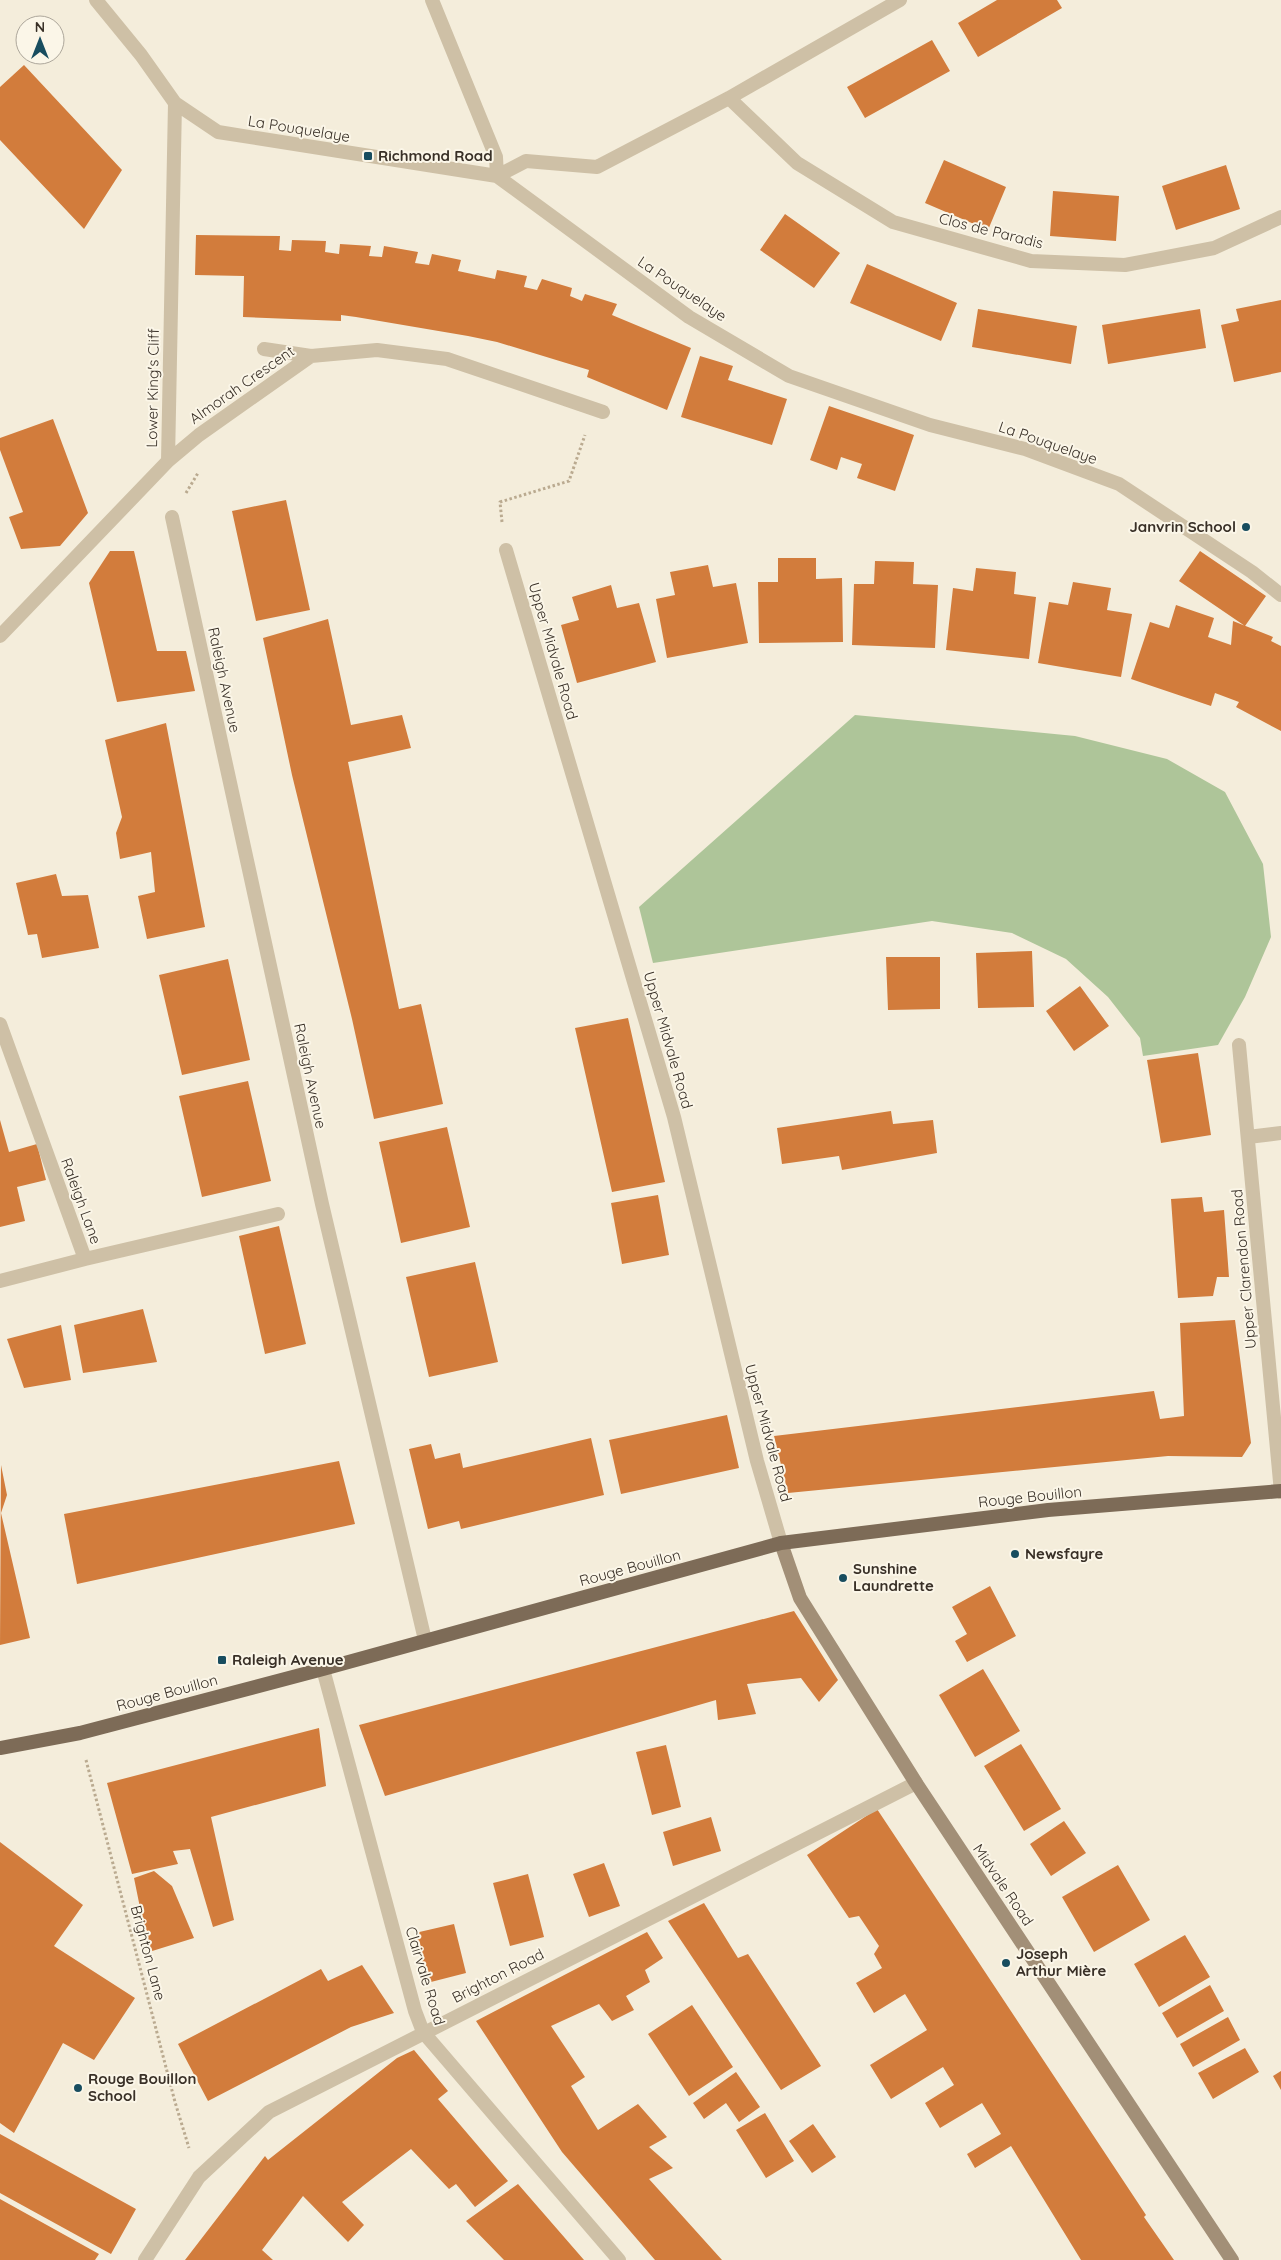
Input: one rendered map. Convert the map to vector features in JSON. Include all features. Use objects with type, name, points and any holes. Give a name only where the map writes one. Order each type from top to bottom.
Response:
[{"type":"main road","name":"Rouge Bouillon","points":[[0,1748],[80,1733],[323,1669],[781,1543],[1048,1510],[1281,1492]]},
{"type":"main road","name":"Midvale Road","points":[[781,1543],[800,1598],[916,1783],[1232,2260]]},
{"type":"street","name":"La Pouquelaye","points":[[96,0],[142,55],[175,103],[218,132],[497,176],[689,317],[789,376],[930,425],[1025,449],[1119,484],[1252,572],[1281,595]]},
{"type":"street","points":[[432,0],[496,156],[497,176],[526,161],[597,167],[729,98],[900,0]]},
{"type":"street","name":"Clos de Paradis","points":[[729,98],[797,163],[893,222],[1031,262],[1125,265],[1214,248],[1281,216]]},
{"type":"street","name":"Lower King's Cliff","points":[[0,636],[168,461],[175,103]]},
{"type":"street","points":[[264,349],[311,356]]},
{"type":"street","name":"Almorah Crescent","points":[[168,461],[199,435],[311,356],[378,350],[447,359],[598,411]]},
{"type":"street","name":"Raleigh Avenue","points":[[172,517],[322,1204],[425,1640]]},
{"type":"street","name":"Upper Midvale Road","points":[[506,550],[674,1118],[757,1461],[781,1543]]},
{"type":"street","name":"Raleigh Lane","points":[[0,1024],[85,1259],[278,1214]]},
{"type":"street","name":"Upper Clarendon Road","points":[[1239,1045],[1281,1492]]},
{"type":"street","points":[[1248,1137],[1281,1133]]},
{"type":"street","points":[[0,1281],[85,1259]]},
{"type":"street","name":"Clairvale Road","points":[[323,1669],[415,2011],[423,2032],[619,2260]]},
{"type":"street","name":"Brighton Road","points":[[144,2260],[199,2177],[269,2112],[423,2032],[916,1783]]},
{"type":"path","points":[[506,550],[500,502],[569,481],[598,411]]},
{"type":"path","name":"Brighton Lane","points":[[80,1733],[175,2102],[199,2177]]},
{"type":"green space","points":[[855,715],[1075,736],[1167,759],[1225,792],[1263,864],[1271,937],[1245,997],[1218,1045],[1143,1056],[1140,1038],[1108,997],[1066,959],[1012,933],[932,921],[653,963],[639,907]]},
{"type":"building","points":[[997,0],[1057,0],[1062,8],[978,57],[958,23]]},
{"type":"building","points":[[932,40],[950,71],[865,118],[847,87]]},
{"type":"building","points":[[24,65],[122,170],[84,229],[0,140],[0,87]]},
{"type":"building","points":[[944,160],[1006,187],[988,230],[925,203]]},
{"type":"building","points":[[1226,165],[1240,209],[1176,230],[1162,186]]},
{"type":"building","points":[[1053,191],[1119,196],[1116,241],[1050,236]]},
{"type":"building","points":[[785,214],[840,253],[814,288],[760,250]]},
{"type":"building","points":[[196,235],[280,236],[279,250],[291,251],[292,240],[326,241],[325,252],[339,254],[340,244],[371,246],[369,256],[382,257],[384,246],[418,252],[415,263],[429,265],[432,254],[461,260],[458,271],[495,279],[497,270],[527,276],[524,287],[537,290],[542,279],[572,288],[570,296],[582,301],[585,294],[617,304],[612,315],[691,348],[667,410],[587,377],[589,370],[497,342],[341,315],[341,321],[243,317],[244,276],[195,275]]},
{"type":"building","points":[[867,264],[957,303],[941,341],[850,303]]},
{"type":"building","points":[[1281,300],[1281,372],[1234,382],[1221,325],[1239,321],[1236,309]]},
{"type":"building","points":[[978,309],[1077,326],[1071,364],[972,347]]},
{"type":"building","points":[[1200,309],[1206,348],[1108,364],[1102,325]]},
{"type":"building","points":[[700,356],[733,366],[728,380],[787,399],[772,445],[681,417]]},
{"type":"building","points":[[829,406],[914,435],[895,491],[857,478],[862,464],[841,457],[837,470],[810,460]]},
{"type":"building","points":[[53,419],[88,513],[60,546],[21,549],[9,517],[23,512],[0,450],[0,438]]},
{"type":"building","points":[[286,500],[310,610],[256,621],[232,511]]},
{"type":"building","points":[[110,551],[134,551],[157,651],[186,651],[195,691],[117,702],[89,583]]},
{"type":"building","points":[[1200,551],[1266,596],[1245,626],[1179,581]]},
{"type":"building","points":[[778,558],[816,558],[816,579],[842,578],[843,642],[759,643],[758,582],[778,582]]},
{"type":"building","points":[[875,561],[914,562],[913,584],[938,585],[935,648],[852,645],[854,584],[874,584]]},
{"type":"building","points":[[708,565],[713,587],[736,583],[748,643],[667,658],[656,599],[675,595],[670,572]]},
{"type":"building","points":[[976,568],[1016,572],[1014,594],[1036,597],[1029,659],[946,650],[953,588],[973,591]]},
{"type":"building","points":[[1073,582],[1111,588],[1107,610],[1132,614],[1121,677],[1038,663],[1049,602],[1068,605]]},
{"type":"building","points":[[611,585],[617,608],[639,603],[656,662],[577,683],[561,625],[579,620],[572,597]]},
{"type":"building","points":[[1176,605],[1214,618],[1208,637],[1231,645],[1233,621],[1273,637],[1271,641],[1281,646],[1281,731],[1236,707],[1239,702],[1215,693],[1211,706],[1131,679],[1150,622],[1169,628]]},
{"type":"building","points":[[328,619],[351,725],[402,715],[411,748],[348,762],[399,1009],[421,1004],[443,1104],[374,1119],[352,1019],[292,775],[263,638]]},
{"type":"building","points":[[166,723],[205,927],[147,939],[138,896],[155,892],[151,852],[120,859],[116,833],[122,817],[105,740]]},
{"type":"building","points":[[56,874],[62,896],[88,895],[99,948],[42,958],[37,934],[28,935],[16,883]]},
{"type":"building","points":[[1032,951],[1034,1007],[978,1008],[976,953]]},
{"type":"building","points":[[886,957],[940,957],[940,1009],[888,1010]]},
{"type":"building","points":[[228,959],[250,1060],[182,1075],[159,975]]},
{"type":"building","points":[[1080,986],[1109,1026],[1074,1051],[1046,1011]]},
{"type":"building","points":[[628,1018],[665,1182],[612,1192],[575,1028]]},
{"type":"building","points":[[1198,1053],[1211,1135],[1161,1143],[1147,1060]]},
{"type":"building","points":[[248,1081],[271,1181],[202,1197],[179,1096]]},
{"type":"building","points":[[891,1111],[893,1124],[933,1120],[937,1153],[842,1170],[839,1156],[782,1164],[777,1128]]},
{"type":"building","points":[[0,1120],[9,1152],[37,1144],[46,1180],[17,1187],[25,1221],[0,1227]]},
{"type":"building","points":[[447,1127],[470,1227],[401,1243],[379,1142]]},
{"type":"building","points":[[658,1195],[669,1255],[622,1264],[611,1203]]},
{"type":"building","points":[[1202,1197],[1204,1212],[1224,1210],[1229,1277],[1217,1277],[1213,1296],[1178,1298],[1171,1199]]},
{"type":"building","points":[[279,1226],[306,1344],[265,1354],[239,1236]]},
{"type":"building","points":[[475,1262],[498,1362],[429,1377],[406,1277]]},
{"type":"building","points":[[143,1309],[157,1362],[83,1373],[74,1325]]},
{"type":"building","points":[[1235,1320],[1251,1443],[1242,1457],[1168,1456],[788,1493],[774,1436],[1154,1391],[1160,1419],[1184,1416],[1180,1323]]},
{"type":"building","points":[[61,1325],[71,1380],[24,1388],[7,1339]]},
{"type":"building","points":[[727,1415],[739,1468],[621,1494],[609,1440]]},
{"type":"building","points":[[591,1438],[604,1495],[461,1529],[459,1521],[428,1529],[409,1449],[431,1444],[435,1459],[460,1453],[463,1468]]},
{"type":"building","points":[[339,1461],[355,1524],[77,1584],[64,1514]]},
{"type":"building","points":[[1,1465],[7,1495],[1,1513],[30,1638],[0,1645]]},
{"type":"building","points":[[990,1586],[1016,1636],[967,1662],[955,1641],[967,1634],[952,1607]]},
{"type":"building","points":[[794,1611],[838,1680],[819,1702],[801,1678],[747,1684],[756,1714],[718,1720],[716,1700],[385,1796],[359,1725]]},
{"type":"building","points":[[983,1669],[1020,1731],[975,1757],[939,1695]]},
{"type":"building","points":[[319,1728],[326,1786],[211,1817],[234,1920],[213,1927],[190,1849],[173,1851],[178,1864],[132,1874],[107,1783]]},
{"type":"building","points":[[1021,1744],[1061,1809],[1024,1831],[984,1766]]},
{"type":"building","points":[[666,1745],[681,1807],[652,1815],[636,1752]]},
{"type":"building","points":[[877,1809],[1174,2260],[1081,2260],[1011,2146],[975,2168],[967,2154],[1001,2134],[982,2103],[940,2128],[925,2103],[954,2085],[943,2067],[891,2099],[870,2065],[927,2030],[905,1994],[874,2013],[856,1983],[882,1968],[874,1954],[879,1946],[859,1916],[849,1918],[807,1855]]},
{"type":"building","points":[[711,1817],[721,1851],[673,1866],[663,1832]]},
{"type":"building","points":[[1064,1821],[1086,1853],[1051,1876],[1030,1844]]},
{"type":"building","points":[[0,1842],[83,1905],[54,1946],[135,1998],[94,2060],[63,2043],[14,2133],[0,2123]]},
{"type":"building","points":[[604,1863],[620,1906],[589,1917],[573,1874]]},
{"type":"building","points":[[1118,1865],[1150,1920],[1094,1952],[1062,1897]]},
{"type":"building","points":[[154,1871],[172,1886],[194,1938],[149,1952],[134,1878]]},
{"type":"building","points":[[528,1874],[544,1937],[510,1946],[493,1883]]},
{"type":"building","points":[[704,1903],[738,1958],[748,1954],[821,2066],[781,2090],[668,1921]]},
{"type":"building","points":[[454,1924],[466,1973],[427,1983],[415,1933]]},
{"type":"building","points":[[647,1932],[663,1958],[645,1970],[650,1982],[626,1996],[634,2010],[612,2021],[599,2004],[551,2026],[585,2077],[571,2086],[598,2130],[638,2104],[667,2137],[649,2147],[673,2168],[649,2179],[722,2260],[655,2260],[562,2152],[476,2021]]},
{"type":"building","points":[[1185,1935],[1210,1977],[1159,2007],[1134,1964]]},
{"type":"building","points":[[362,1965],[394,2013],[351,2027],[208,2101],[178,2044],[321,1969],[328,1981]]},
{"type":"building","points":[[1210,1985],[1224,2011],[1177,2038],[1162,2013]]},
{"type":"building","points":[[692,2005],[733,2067],[689,2096],[648,2034]]},
{"type":"building","points":[[1228,2017],[1240,2040],[1193,2067],[1180,2044]]},
{"type":"building","points":[[1245,2048],[1259,2072],[1213,2099],[1198,2073]]},
{"type":"building","points":[[414,2050],[448,2091],[438,2099],[508,2181],[475,2207],[456,2184],[449,2189],[411,2149],[342,2202],[364,2225],[348,2242],[303,2196],[262,2250],[273,2260],[185,2260],[265,2156],[268,2160],[397,2058]]},
{"type":"building","points":[[1281,2071],[1281,2090],[1273,2076]]},
{"type":"building","points":[[736,2072],[760,2107],[739,2122],[726,2103],[704,2119],[693,2103]]},
{"type":"building","points":[[765,2113],[794,2161],[766,2178],[736,2130]]},
{"type":"building","points":[[813,2124],[836,2157],[812,2173],[789,2141]]},
{"type":"building","points":[[0,2134],[136,2209],[111,2254],[0,2193]]},
{"type":"building","points":[[518,2184],[584,2260],[504,2260],[466,2221]]},
{"type":"building","points":[[0,2199],[99,2254],[95,2260],[0,2260]]},
{"type":"place","name":"Richmond Road","points":[[368,156]]},
{"type":"place","name":"Janvrin School","points":[[1246,527]]},
{"type":"place","name":"Newsfayre","points":[[1015,1554]]},
{"type":"place","name":"Sunshine Laundrette","points":[[843,1578]]},
{"type":"place","name":"Raleigh Avenue","points":[[222,1660]]},
{"type":"place","name":"Joseph Arthur Mière","points":[[1006,1963]]},
{"type":"place","name":"Rouge Bouillon School","points":[[78,2088]]}]
